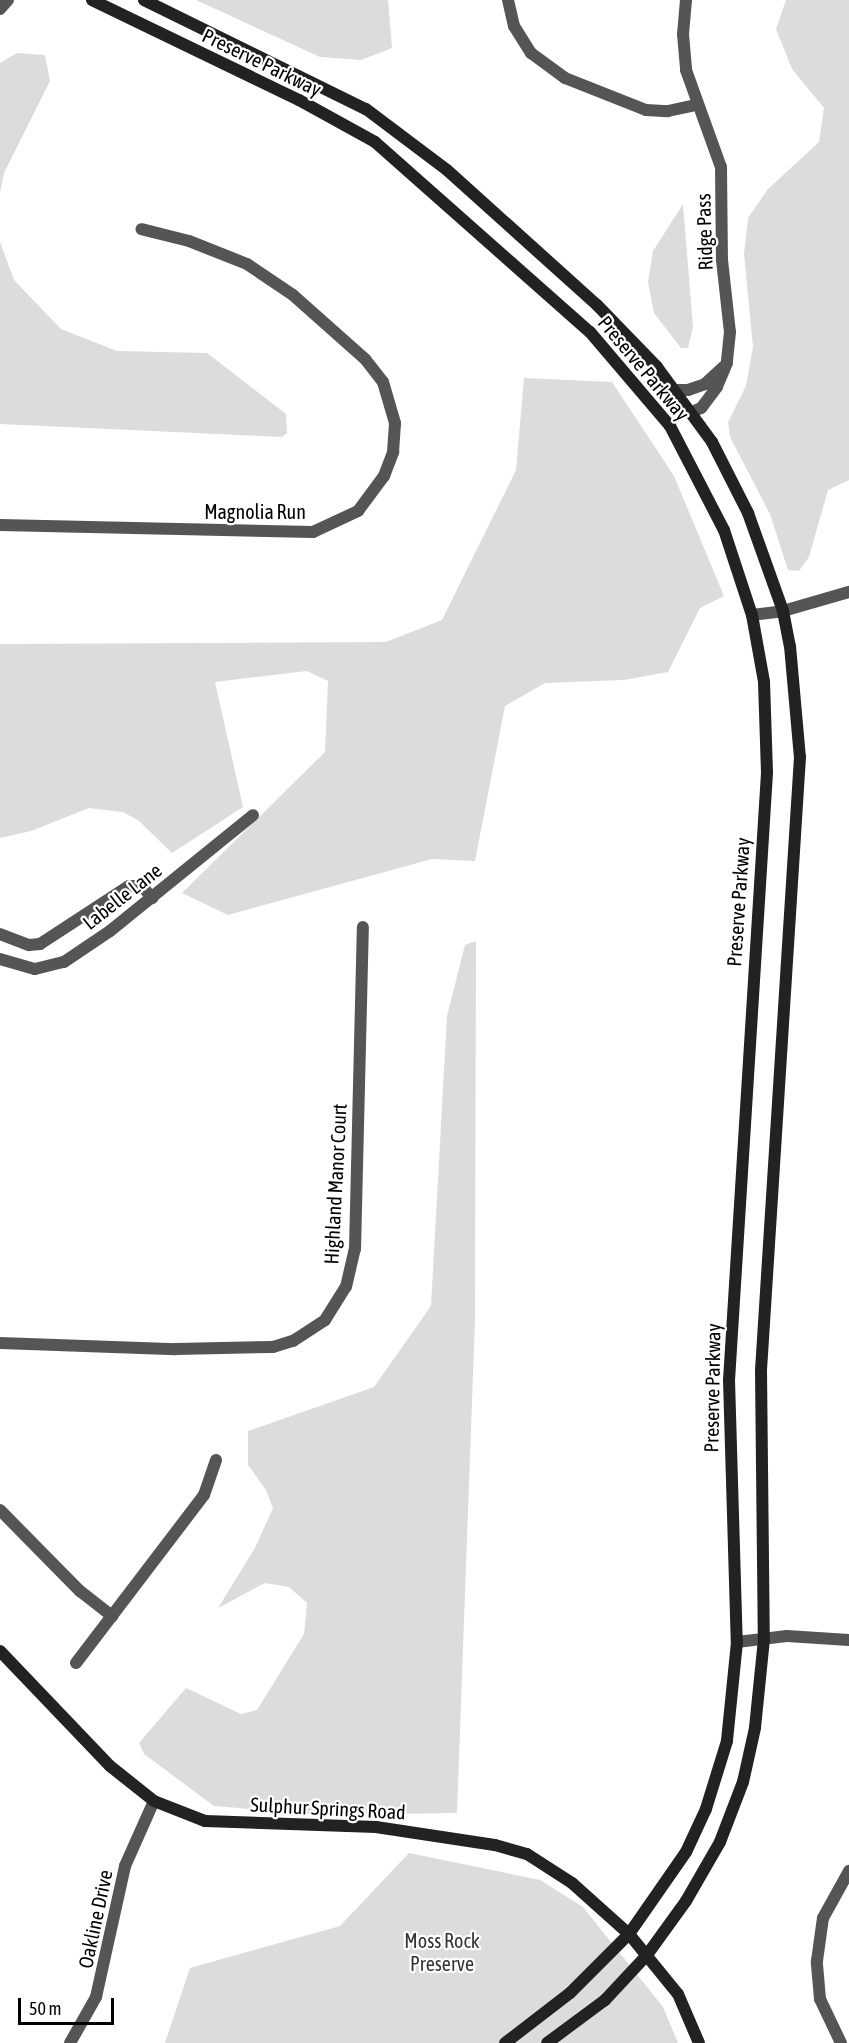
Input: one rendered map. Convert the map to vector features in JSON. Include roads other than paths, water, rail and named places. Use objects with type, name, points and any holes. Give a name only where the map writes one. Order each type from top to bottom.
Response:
[{"type":"street","points":[[0,9],[8,0]]},
{"type":"street","name":"Preserve Parkway","points":[[92,0],[299,100],[375,142],[591,332],[670,426],[724,530],[752,615],[764,682],[767,772],[729,1380],[737,1642],[727,1742],[709,1801],[686,1852],[629,1934],[570,1994],[505,2043]]},
{"type":"street","name":"Preserve Parkway","points":[[144,0],[269,59],[375,116],[447,170],[597,305],[673,390],[712,442],[748,513],[783,611],[797,693],[800,757],[761,1370],[764,1639],[755,1728],[743,1782],[720,1842],[686,1901],[647,1954],[605,2000],[547,2043]]},
{"type":"street","points":[[508,0],[514,26],[531,53],[565,78],[646,110],[696,105]]},
{"type":"street","name":"Ridge Pass","points":[[686,0],[684,52],[696,105],[721,167],[722,260],[730,332],[728,363],[711,398],[690,413]]},
{"type":"street","name":"Magnolia Run","points":[[0,525],[313,532],[358,511],[384,476],[393,452],[395,423],[383,382],[365,358],[293,295],[247,264],[189,241],[141,229]]},
{"type":"street","points":[[673,390],[688,390],[705,384],[728,363]]},
{"type":"street","points":[[752,615],[783,611],[849,592]]},
{"type":"street","name":"Labelle Lane","points":[[0,959],[35,969],[64,962],[152,898],[253,815]]},
{"type":"street","points":[[0,934],[29,945],[40,944],[129,886],[142,886],[152,898]]},
{"type":"street","name":"Highland Manor Court","points":[[0,1343],[176,1349],[273,1347],[311,1331],[332,1312],[346,1287],[355,1249],[363,927]]},
{"type":"street","points":[[76,1663],[204,1495],[216,1460]]},
{"type":"street","points":[[0,1510],[80,1591],[112,1616]]},
{"type":"street","points":[[737,1642],[764,1639],[849,1640]]},
{"type":"street","name":"Sulphur Springs Road","points":[[0,1651],[110,1766],[154,1801],[205,1821],[376,1827],[495,1845],[527,1854],[551,1868],[629,1934],[678,1994],[699,2043]]},
{"type":"street","name":"Oakline Drive","points":[[70,2043],[96,1997],[125,1866],[154,1801]]},
{"type":"street","points":[[841,2043],[820,1999],[818,1961],[823,1918],[849,1871]]},
{"type":"park label","name":"Moss Rock Preserve","points":[[442,1952]]}]
